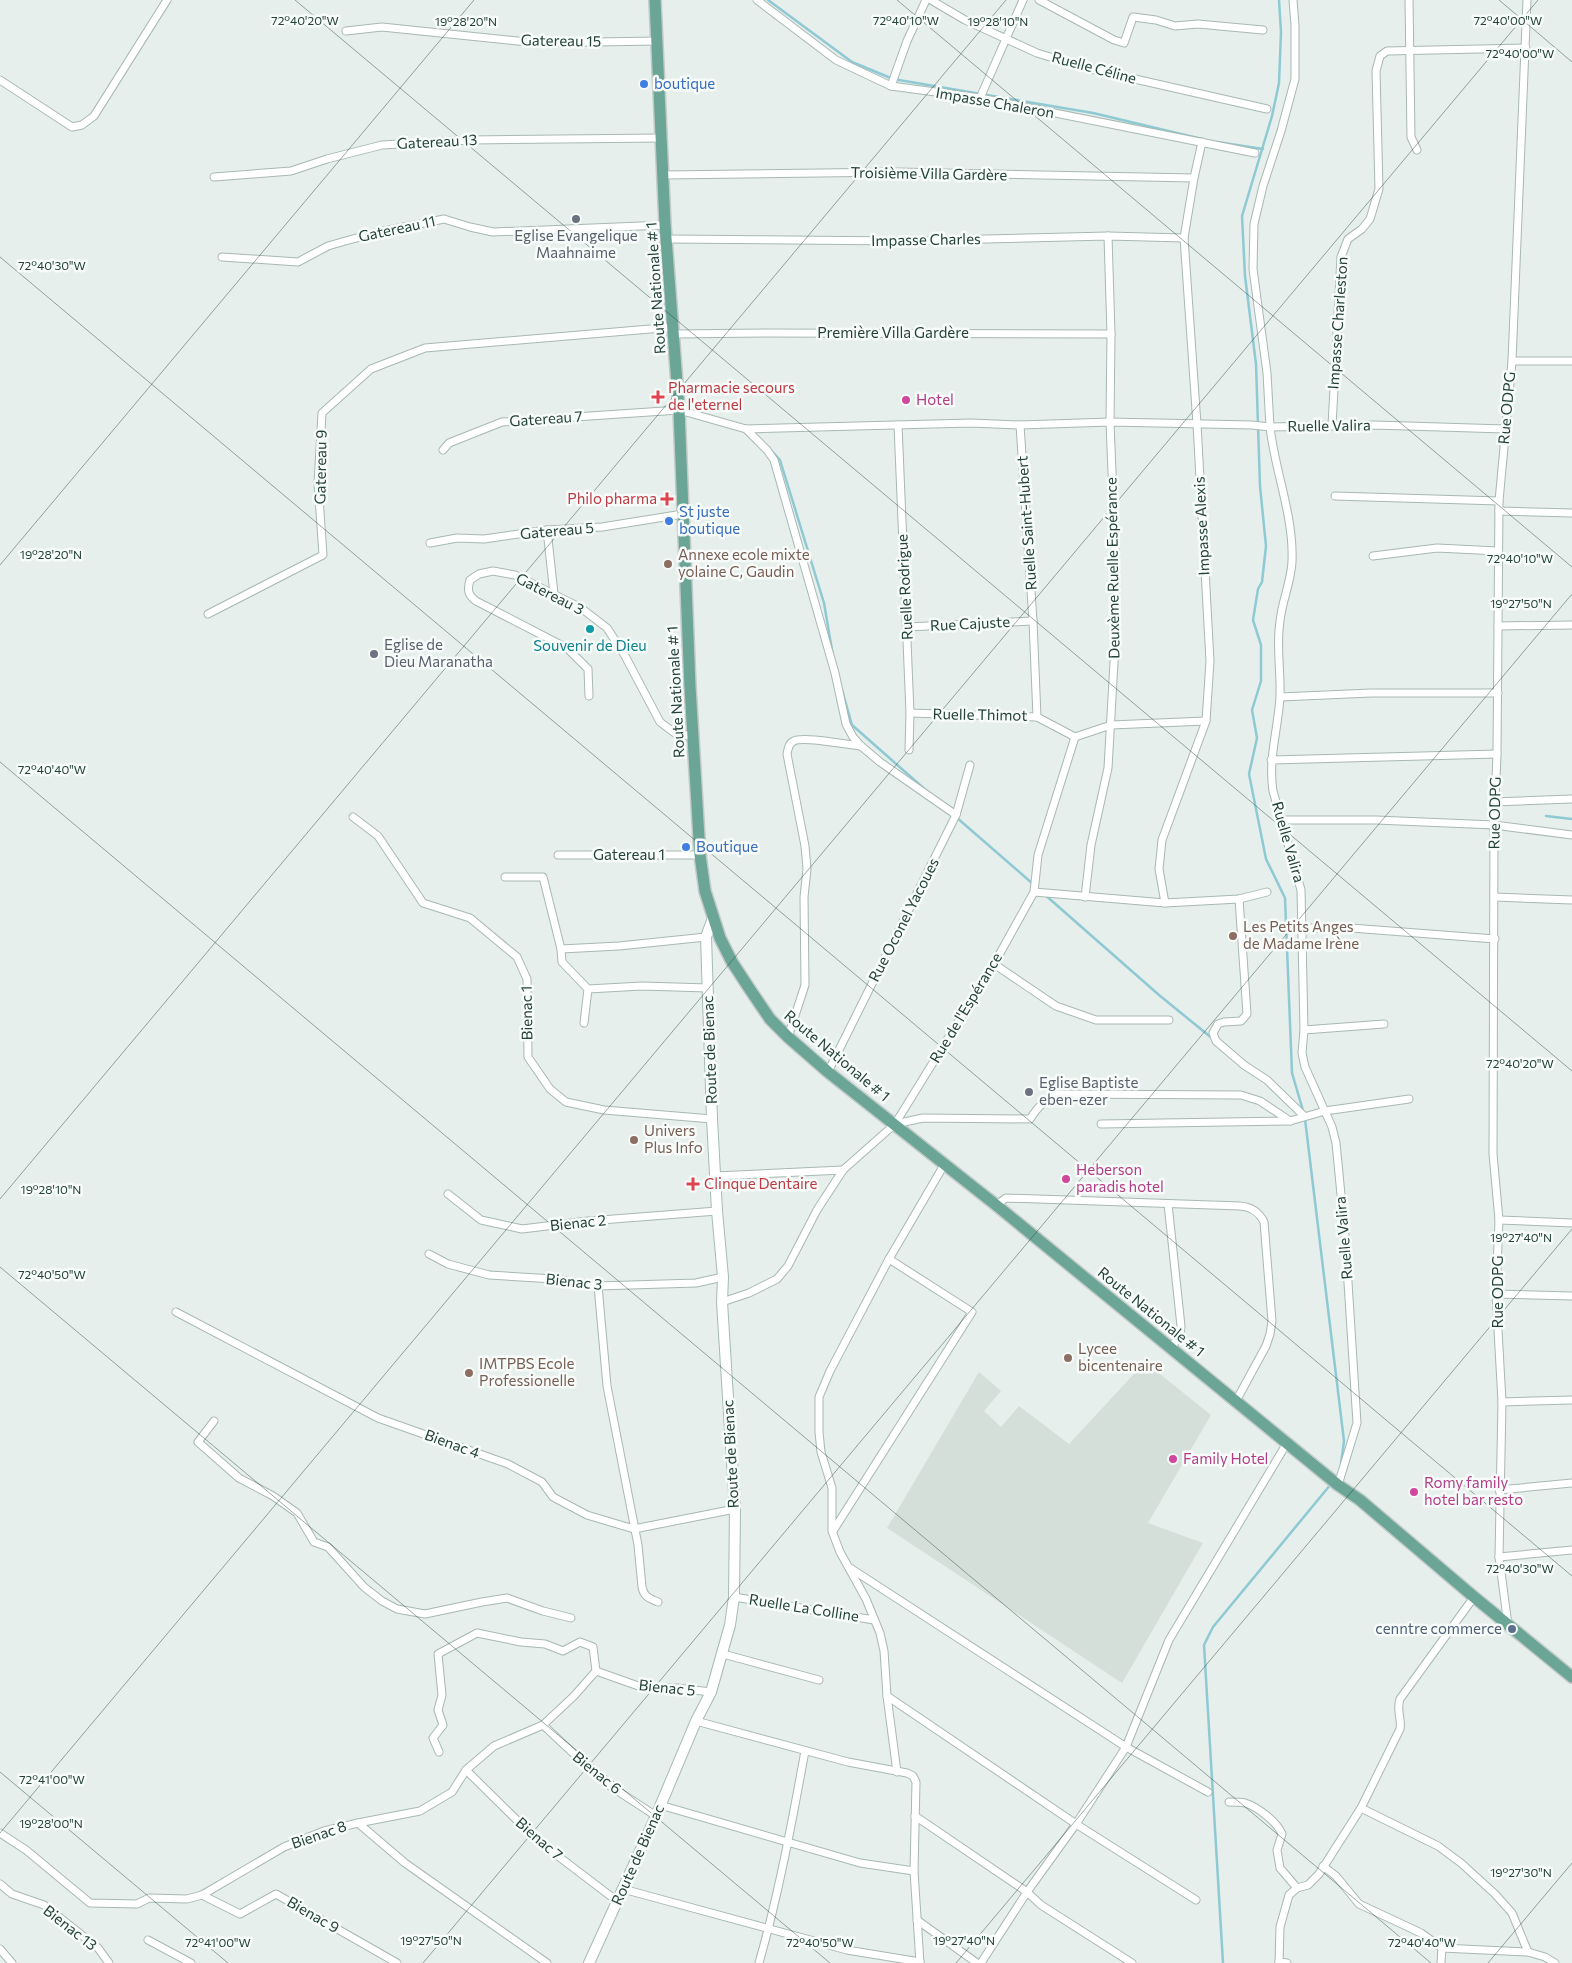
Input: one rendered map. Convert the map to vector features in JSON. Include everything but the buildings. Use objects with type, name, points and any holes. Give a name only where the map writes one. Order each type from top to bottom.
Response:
[{"type":"main road","name":"Route Nationale # 1","points":[[655,0],[663,138],[665,225],[680,410],[683,514],[700,855],[705,891],[713,918],[720,938],[732,962],[770,1018],[788,1037],[828,1072],[996,1205],[1338,1485],[1360,1500],[1474,1598],[1572,1677]]},
{"type":"main road","name":"Route de Bienac","points":[[589,1963],[656,1816],[696,1721],[711,1692],[723,1654],[734,1597],[735,1509],[722,1302],[723,1278],[716,1211],[706,937],[713,918]]},
{"type":"street","points":[[0,80],[72,127],[82,125],[94,116],[167,0]]},
{"type":"street","name":"Impasse Chaleron","points":[[757,0],[836,60],[891,86],[980,98],[1255,154]]},
{"type":"street","points":[[891,86],[907,41],[926,0]]},
{"type":"street","name":"Ruelle Céline","points":[[931,0],[965,20],[1037,53],[1082,67],[1267,109]]},
{"type":"street","points":[[980,98],[1023,0]]},
{"type":"street","points":[[1039,0],[1114,40],[1124,43],[1134,17],[1156,20],[1175,26],[1198,24],[1263,30]]},
{"type":"street","points":[[680,410],[746,429],[971,423],[1020,425],[1110,422],[1270,427],[1267,372],[1254,269],[1254,224],[1263,186],[1282,131],[1295,78],[1293,0]]},
{"type":"street","points":[[1409,0],[1411,137],[1417,150]]},
{"type":"street","name":"Rue ODPG","points":[[1508,1625],[1499,1557],[1502,1402],[1496,1294],[1500,1220],[1493,1154],[1494,825],[1498,693],[1499,501],[1512,361],[1527,0]]},
{"type":"street","name":"Gatereau 15","points":[[346,31],[382,27],[536,43],[658,41]]},
{"type":"street","name":"Impasse Charleston","points":[[1332,426],[1341,257],[1348,239],[1362,229],[1370,219],[1379,189],[1378,62],[1380,56],[1387,51],[1526,48]]},
{"type":"street","name":"Gatereau 13","points":[[214,177],[291,171],[327,159],[382,145],[471,140],[663,138]]},
{"type":"street","name":"Impasse Alexis","points":[[1164,903],[1159,869],[1162,840],[1206,721],[1210,661],[1197,424],[1184,238],[1202,142]]},
{"type":"street","name":"Troisième Villa Gardère","points":[[664,174],[898,172],[1194,178]]},
{"type":"street","name":"Gatereau 11","points":[[222,256],[298,262],[328,246],[379,232],[444,220],[493,232],[665,225]]},
{"type":"street","name":"Impasse Charles","points":[[667,239],[902,241],[1108,236],[1184,238]]},
{"type":"street","name":"Deuxème Ruelle Espérance","points":[[1085,896],[1091,845],[1108,768],[1115,645],[1115,548],[1110,422],[1111,334],[1108,236]]},
{"type":"street","name":"Première Villa Gardère","points":[[674,331],[1111,334]]},
{"type":"street","name":"Gatereau 9","points":[[208,614],[323,555],[318,483],[322,413],[371,369],[425,348],[674,331]]},
{"type":"street","points":[[1512,361],[1572,362]]},
{"type":"street","name":"Gatereau 7","points":[[443,450],[448,443],[502,422],[680,410]]},
{"type":"street","name":"Ruelle Rodrigue","points":[[898,425],[910,713],[909,750]]},
{"type":"street","name":"Ruelle Saint-Hubert","points":[[1020,425],[1033,621],[1037,717]]},
{"type":"street","name":"Ruelle Valira","points":[[1338,1485],[1357,1423],[1345,1236],[1336,1143],[1332,1127],[1305,1067],[1302,1053],[1304,1030],[1301,890],[1270,774],[1280,697],[1280,621],[1292,561],[1288,507],[1273,454],[1270,427],[1374,425],[1505,429]]},
{"type":"street","points":[[746,429],[767,450],[774,460],[835,673],[846,724],[853,737],[887,767],[956,815]]},
{"type":"street","points":[[1334,496],[1499,501]]},
{"type":"street","points":[[1499,511],[1572,513]]},
{"type":"street","name":"Gatereau 5","points":[[430,543],[457,538],[484,539],[547,530],[602,528],[683,514]]},
{"type":"street","points":[[547,530],[554,594]]},
{"type":"street","points":[[1373,556],[1437,548],[1498,552]]},
{"type":"street","name":"Gatereau 3","points":[[589,696],[588,669],[568,648],[476,601],[470,596],[467,588],[470,580],[479,574],[493,571],[515,575],[581,608],[606,628],[624,654],[660,722],[676,734],[693,736]]},
{"type":"street","name":"Rue Cajuste","points":[[907,627],[1033,621]]},
{"type":"street","points":[[1498,626],[1572,625]]},
{"type":"street","points":[[1280,697],[1371,693],[1498,693]]},
{"type":"street","name":"Ruelle Thimot","points":[[910,713],[1037,717],[1075,737]]},
{"type":"street","points":[[1206,721],[1111,725],[1075,737],[1038,854],[1034,892],[1164,903],[1239,899],[1267,892]]},
{"type":"street","points":[[788,1037],[805,985],[804,897],[807,869],[805,846],[787,754],[788,747],[792,742],[802,739],[861,746]]},
{"type":"street","points":[[1271,760],[1497,754]]},
{"type":"street","name":"Rue Oconel Yacoues","points":[[828,1072],[956,815],[970,765]]},
{"type":"street","points":[[1495,802],[1572,799]]},
{"type":"street","name":"Bienac 1","points":[[353,817],[378,836],[423,903],[470,918],[517,957],[527,979],[528,1057],[550,1089],[566,1102],[604,1110],[712,1119]]},
{"type":"street","points":[[1282,820],[1376,820],[1494,825],[1572,835]]},
{"type":"street","name":"Gatereau 1","points":[[558,855],[700,855]]},
{"type":"street","points":[[505,877],[543,878],[561,949],[562,962],[588,989],[642,986],[708,988]]},
{"type":"street","name":"Rue de l'Espérance","points":[[895,1124],[994,964],[1034,892]]},
{"type":"street","points":[[1495,897],[1572,900]]},
{"type":"street","points":[[1239,899],[1247,1014],[1241,1021],[1218,1024],[1214,1029],[1213,1037],[1219,1046],[1267,1080],[1304,1116]]},
{"type":"street","points":[[1303,928],[1351,928],[1495,939]]},
{"type":"street","points":[[561,949],[619,946],[706,937]]},
{"type":"street","points":[[994,964],[1056,1006],[1096,1020],[1169,1020]]},
{"type":"street","points":[[584,1023],[588,989]]},
{"type":"street","points":[[1304,1030],[1384,1024]]},
{"type":"street","points":[[722,1302],[749,1293],[777,1279],[788,1266],[817,1210],[842,1170],[895,1124],[922,1118],[1030,1119],[1040,1105],[1058,1094],[1241,1095],[1260,1101],[1290,1121]]},
{"type":"street","points":[[1101,1124],[1290,1121],[1325,1112],[1409,1099]]},
{"type":"street","points":[[897,1772],[887,1696],[884,1651],[880,1633],[866,1599],[848,1567],[832,1531],[832,1488],[822,1452],[819,1432],[819,1397],[830,1370],[889,1259],[944,1165]]},
{"type":"street","points":[[715,1176],[842,1170]]},
{"type":"street","name":"Bienac 2","points":[[448,1194],[481,1220],[522,1229],[588,1221],[716,1211]]},
{"type":"street","points":[[996,1205],[1006,1198],[1168,1204],[1247,1207],[1261,1215],[1264,1222],[1272,1321],[1266,1346],[1236,1401]]},
{"type":"street","points":[[1168,1204],[1181,1326],[1180,1333],[1172,1348]]},
{"type":"street","points":[[1500,1220],[1572,1223]]},
{"type":"street","name":"Bienac 3","points":[[430,1254],[448,1264],[489,1275],[554,1279],[598,1286],[696,1283],[723,1278]]},
{"type":"street","points":[[832,1531],[972,1312],[889,1259]]},
{"type":"street","points":[[598,1286],[607,1386],[634,1529],[643,1594],[647,1598],[658,1602]]},
{"type":"street","points":[[1496,1294],[1572,1296]]},
{"type":"street","name":"Bienac 4","points":[[176,1312],[378,1418],[508,1464],[542,1482],[553,1497],[587,1515],[634,1529],[735,1509]]},
{"type":"street","points":[[1502,1402],[1572,1400]]},
{"type":"street","points":[[214,1421],[198,1442],[239,1478],[273,1496],[297,1513],[314,1542],[328,1546],[364,1588],[382,1601],[397,1609],[425,1614],[507,1598],[543,1612],[571,1618]]},
{"type":"street","points":[[981,1963],[1126,1747],[1169,1640],[1287,1443]]},
{"type":"street","points":[[1499,1490],[1572,1482]]},
{"type":"street","points":[[1499,1557],[1572,1550]]},
{"type":"street","points":[[848,1567],[1126,1747],[1208,1792]]},
{"type":"street","name":"Ruelle La Colline","points":[[734,1597],[874,1620]]},
{"type":"street","points":[[1287,1963],[1279,1963],[1280,1927],[1288,1895],[1297,1888],[1308,1885],[1319,1874],[1361,1808],[1400,1730],[1398,1705],[1400,1699],[1474,1598]]},
{"type":"street","points":[[358,1823],[420,1810],[452,1792],[466,1770],[494,1746],[542,1725],[574,1696],[596,1671],[593,1647],[580,1642],[563,1650],[545,1644],[521,1642],[477,1633],[438,1654],[442,1695],[438,1710],[443,1725],[433,1738],[439,1752]]},
{"type":"street","points":[[723,1654],[819,1680]]},
{"type":"street","name":"Bienac 5","points":[[596,1671],[644,1688],[677,1688],[711,1692]]},
{"type":"street","points":[[887,1696],[1076,1824],[1196,1900]]},
{"type":"street","points":[[623,1889],[848,1950],[920,1962],[914,1870],[916,1782],[913,1776],[848,1762],[696,1721]]},
{"type":"street","name":"Bienac 6","points":[[542,1725],[604,1782],[656,1816]]},
{"type":"street","points":[[759,1963],[769,1928],[788,1841],[805,1751]]},
{"type":"street","name":"Bienac 7","points":[[466,1770],[537,1840],[618,1901]]},
{"type":"street","points":[[1229,1802],[1244,1803],[1254,1807],[1280,1828],[1282,1834],[1277,1850],[1280,1868],[1297,1888]]},
{"type":"street","points":[[660,1805],[860,1863],[914,1870]]},
{"type":"street","points":[[1361,1808],[1438,1846],[1461,1863],[1495,1894],[1512,1913],[1528,1952]]},
{"type":"street","points":[[915,1816],[1027,1892],[1041,1906],[1132,1963]]},
{"type":"street","name":"Bienac 8","points":[[0,1833],[26,1850],[90,1904],[137,1904],[149,1898],[187,1899],[202,1895],[284,1847],[324,1831],[358,1823],[405,1863],[546,1963]]},
{"type":"street","points":[[1323,1866],[1336,1876],[1360,1904],[1421,1933],[1442,1948],[1528,1952],[1545,1957],[1555,1963]]},
{"type":"street","name":"Bienac 13","points":[[0,1884],[12,1894],[44,1905],[98,1948],[109,1963]]},
{"type":"street","name":"Bienac 9","points":[[202,1895],[240,1914],[276,1894],[397,1963]]},
{"type":"street","points":[[917,1920],[977,1963]]},
{"type":"street","points":[[148,1940],[190,1963]]},
{"type":"street","points":[[1441,1963],[1442,1948]]},
{"type":"street","points":[[0,1949],[12,1963]]},
{"type":"shaded area","points":[[1145,1362],[1211,1415],[1148,1523],[1203,1543],[1122,1683],[887,1528],[979,1372],[1001,1391],[984,1411],[1001,1427],[1019,1406],[1069,1444]]},
{"type":"waterway","points":[[768,0],[852,62],[893,79],[1093,113],[1202,139]]},
{"type":"waterway","points":[[1279,0],[1281,32],[1279,83],[1272,116],[1242,216],[1245,276],[1256,364],[1260,486],[1266,546],[1262,582],[1258,589],[1253,620],[1261,645],[1261,681],[1252,710],[1257,738],[1249,774],[1266,859],[1285,898],[1292,1073],[1304,1114]]},
{"type":"waterway","points":[[1217,142],[1263,149]]},
{"type":"waterway","points":[[769,448],[780,460],[824,603],[833,656]]},
{"type":"waterway","points":[[842,690],[852,725],[928,792]]},
{"type":"waterway","points":[[1546,816],[1572,819]]},
{"type":"waterway","points":[[956,817],[1033,884]]},
{"type":"waterway","points":[[1044,894],[1159,995],[1213,1039]]},
{"type":"waterway","points":[[1305,1119],[1344,1441],[1341,1464]]},
{"type":"waterway","points":[[1223,1963],[1204,1645],[1213,1627],[1331,1484]]},
{"type":"place","name":"boutique","points":[[644,84]]},
{"type":"place","name":"Eglise Evangelique Maahnaime","points":[[576,219]]},
{"type":"place","name":"Pharmacie secours de l'eternel","points":[[658,397]]},
{"type":"place","name":"Hotel","points":[[906,400]]},
{"type":"place","name":"Philo pharma","points":[[667,499]]},
{"type":"place","name":"St juste boutique","points":[[669,521]]},
{"type":"place","name":"Annexe ecole mixte yolaine C, Gaudin","points":[[668,564]]},
{"type":"place","name":"Souvenir de Dieu","points":[[590,629]]},
{"type":"place","name":"Eglise de Dieu Maranatha","points":[[374,654]]},
{"type":"place","name":"Boutique","points":[[686,847]]},
{"type":"place","name":"Les Petits Anges de Madame Irène","points":[[1233,936]]},
{"type":"place","name":"Eglise Baptiste eben-ezer","points":[[1029,1092]]},
{"type":"place","name":"Univers Plus Info","points":[[634,1140]]},
{"type":"place","name":"Heberson paradis hotel","points":[[1066,1179]]},
{"type":"place","name":"Clinque Dentaire","points":[[693,1184]]},
{"type":"place","name":"Lycee bicentenaire","points":[[1068,1358]]},
{"type":"place","name":"IMTPBS Ecole Professionelle","points":[[469,1373]]},
{"type":"place","name":"Family Hotel","points":[[1173,1459]]},
{"type":"place","name":"Romy family hotel bar resto","points":[[1414,1492]]},
{"type":"place","name":"cenntre commerce","points":[[1512,1629]]}]
